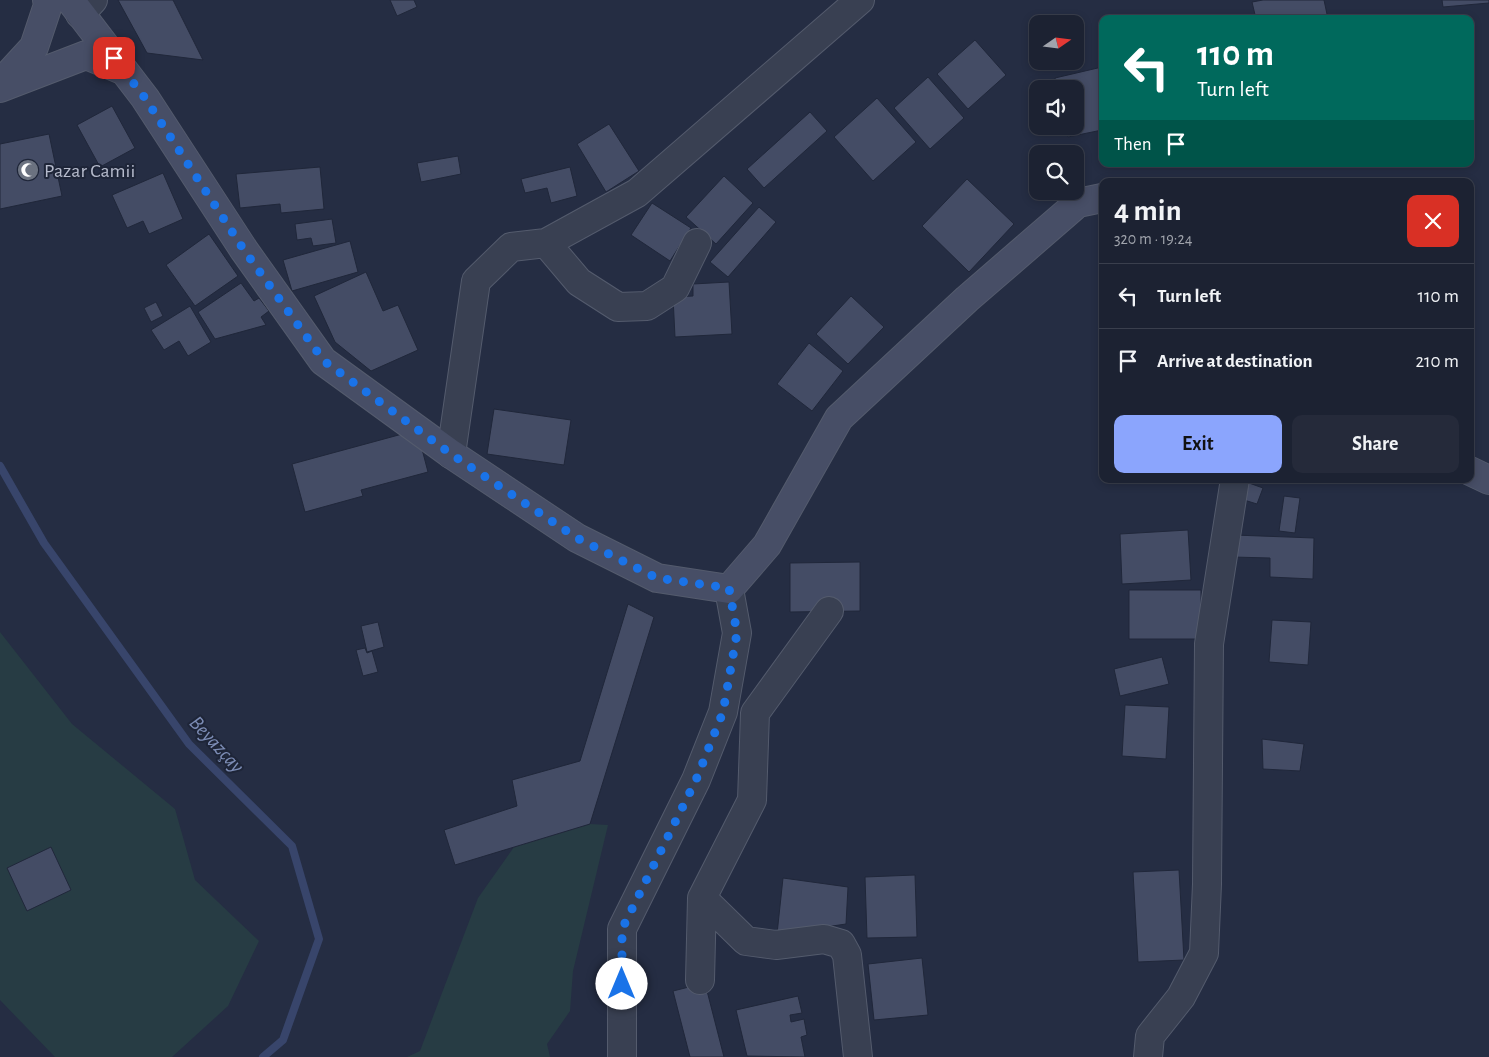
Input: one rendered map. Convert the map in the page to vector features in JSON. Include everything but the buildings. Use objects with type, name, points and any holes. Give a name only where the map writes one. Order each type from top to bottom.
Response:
[{"type":"street","points":[[0,80],[10,73],[34,47],[48,5],[47,0]]},
{"type":"street","points":[[451,454],[476,281],[511,247],[546,243],[637,193],[860,0]]},
{"type":"street","points":[[81,5],[244,250],[324,361],[451,454],[577,538],[657,578],[729,588]]},
{"type":"street","points":[[0,88],[86,55],[125,72]]},
{"type":"street","points":[[729,588],[767,545],[839,418],[967,299],[1078,203],[1099,199]]},
{"type":"street","points":[[546,243],[579,282],[618,307],[647,306],[675,288],[697,243]]},
{"type":"street","points":[[1474,473],[1489,480]]},
{"type":"street","points":[[1148,1057],[1150,1036],[1181,997],[1204,954],[1207,884],[1209,644],[1234,483]]},
{"type":"street","points":[[622,1057],[622,929],[696,780],[723,712],[737,633],[729,588]]},
{"type":"street","points":[[700,980],[702,898],[752,800],[755,713],[829,611]]},
{"type":"street","points":[[723,712],[755,713]]},
{"type":"street","points":[[702,898],[746,941],[776,945],[824,939],[841,944],[847,955],[858,1057]]},
{"type":"shaded area","points":[[0,632],[72,724],[175,809],[195,880],[259,941],[228,1006],[172,1057],[55,1057],[0,1000]]},
{"type":"shaded area","points":[[590,824],[608,825],[573,971],[570,1011],[547,1044],[550,1057],[407,1057],[420,1051],[478,898],[514,847]]},
{"type":"waterway","name":"Beyazçay","points":[[0,466],[44,543],[189,744],[292,846],[319,939],[283,1040],[263,1057]]},
{"type":"place","name":"Pazar Camii","points":[[28,170]]},
{"type":"route","points":[[114,58],[145,98],[244,250],[324,361],[451,454],[577,538],[657,578],[729,588],[737,633],[723,712],[696,780],[622,929],[622,984]]}]
